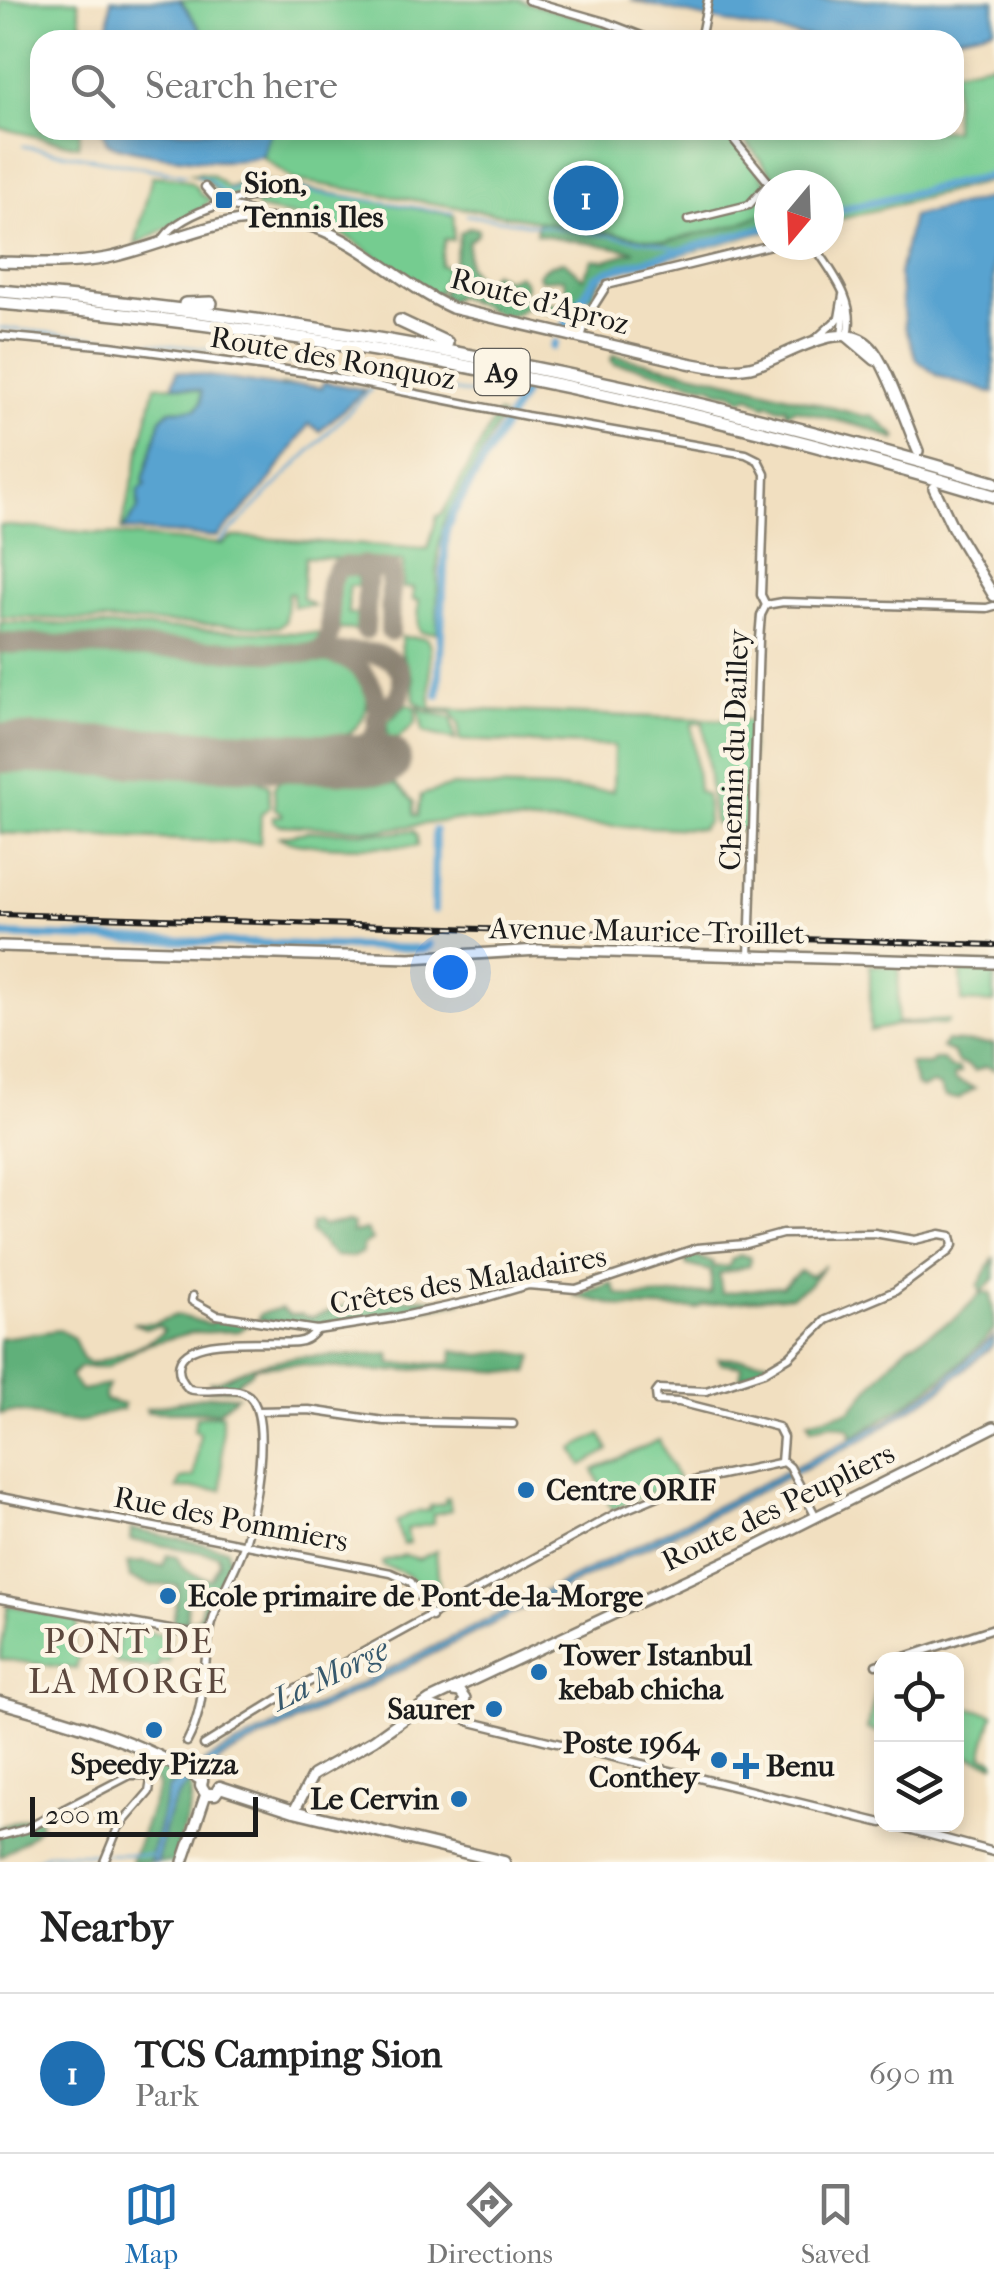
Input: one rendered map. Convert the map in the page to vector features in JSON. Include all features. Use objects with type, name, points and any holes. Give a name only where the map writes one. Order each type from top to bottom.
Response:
[{"type":"highway","name":"A9","points":[[0,291],[312,327],[499,360],[699,403],[994,483]]},
{"type":"highway","points":[[112,301],[211,303]]},
{"type":"highway","name":"A9","points":[[0,302],[261,332],[491,370],[700,416],[994,496]]},
{"type":"highway","points":[[400,321],[434,339],[499,360]]},
{"type":"main road","points":[[0,1702],[108,1734],[197,1777],[215,1777],[220,1787],[294,1811],[504,1862]]},
{"type":"main road","points":[[197,1777],[206,1794],[215,1794],[220,1787]]},
{"type":"street","points":[[528,0],[626,30]]},
{"type":"street","points":[[702,30],[708,0]]},
{"type":"street","points":[[734,140],[759,170]]},
{"type":"street","points":[[205,187],[220,204],[251,211],[255,218]]},
{"type":"street","points":[[162,241],[174,227],[220,204],[267,195]]},
{"type":"street","points":[[688,220],[754,200]]},
{"type":"street","name":"Route d'Aproz","points":[[0,262],[92,260],[215,224],[255,218],[296,222],[334,235],[425,296],[452,308],[710,367],[734,369],[773,360],[815,340],[844,337]]},
{"type":"street","points":[[581,340],[588,315],[606,284],[754,249]]},
{"type":"street","points":[[823,260],[852,314],[844,337],[880,366],[918,452]]},
{"type":"street","points":[[815,340],[839,318],[843,293]]},
{"type":"street","name":"Route des Ronquoz","points":[[0,336],[170,354],[367,382],[756,458],[765,477],[761,595],[766,604]]},
{"type":"street","points":[[934,488],[994,596]]},
{"type":"street","points":[[766,604],[994,606]]},
{"type":"street","name":"Chemin du Dailley","points":[[748,958],[760,621],[766,604]]},
{"type":"street","name":"Avenue Maurice-Troillet","points":[[0,946],[390,958],[447,958],[504,950],[539,950],[994,963]]},
{"type":"street","name":"Crêtes des Maladaires","points":[[193,1296],[192,1301],[217,1315],[318,1330],[394,1318],[528,1285],[576,1289],[697,1248],[745,1244],[782,1234],[874,1233],[914,1240],[940,1234],[950,1236],[950,1251],[918,1276],[895,1291],[826,1320],[789,1357],[764,1372],[722,1389],[706,1392],[670,1388],[656,1393],[661,1403],[679,1402],[778,1427],[784,1437],[782,1462]]},
{"type":"street","points":[[186,1742],[199,1719],[208,1638],[245,1544],[259,1463],[258,1411],[249,1396],[240,1391],[189,1389],[179,1372],[180,1362],[186,1353],[204,1345],[301,1342],[318,1330]]},
{"type":"street","points":[[258,1411],[309,1410],[384,1421],[513,1424]]},
{"type":"street","name":"Route des Peupliers","points":[[294,1811],[313,1775],[366,1746],[423,1706],[994,1427]]},
{"type":"street","points":[[204,1746],[278,1699],[642,1502],[710,1476],[782,1462],[790,1466],[816,1517]]},
{"type":"street","name":"Rue des Pommiers","points":[[0,1497],[402,1576],[417,1589],[432,1617]]},
{"type":"street","points":[[0,1600],[208,1638]]},
{"type":"street","points":[[920,1652],[994,1628]]},
{"type":"street","points":[[454,1714],[466,1702],[474,1681]]},
{"type":"street","points":[[444,1709],[448,1694],[466,1702],[480,1724]]},
{"type":"street","points":[[423,1706],[444,1709],[480,1724],[874,1820]]},
{"type":"street","points":[[0,1836],[26,1828],[130,1775],[146,1775],[151,1780],[149,1792],[130,1812],[105,1859]]},
{"type":"street","points":[[183,1862],[206,1794]]},
{"type":"street","points":[[921,1832],[994,1850]]},
{"type":"green space","points":[[0,0],[78,0],[82,30],[30,30],[30,135],[0,128]]},
{"type":"green space","points":[[180,0],[518,0],[618,30],[201,30]]},
{"type":"green space","points":[[994,62],[994,180],[844,218],[844,170],[768,170],[745,140],[964,140],[964,68]]},
{"type":"green space","points":[[52,140],[79,140],[78,146]]},
{"type":"green space","points":[[268,140],[734,140],[757,170],[754,170],[754,217],[665,242],[294,180],[262,157]]},
{"type":"green space","points":[[192,174],[212,175],[228,188],[250,179],[454,215],[453,240],[445,239],[440,265],[448,267],[438,293],[434,295],[344,235],[302,218],[258,209],[251,198],[267,193],[224,198],[207,181]]},
{"type":"green space","points":[[152,176],[187,181],[211,199],[202,209],[135,245]]},
{"type":"green space","points":[[754,217],[754,234],[605,275],[595,288],[594,297],[573,300],[568,298],[564,278],[540,280],[538,275],[546,267],[564,261],[583,278],[593,259],[605,260],[635,251],[536,234],[538,221],[665,242]]},
{"type":"green space","points":[[470,227],[478,229],[478,234],[468,242],[468,266],[480,282],[485,282],[493,272],[506,279],[518,275],[526,288],[519,296],[559,304],[554,314],[525,306],[515,315],[505,316],[457,296],[450,301],[441,296],[453,268],[460,233]]},
{"type":"green space","points":[[613,355],[872,415],[897,437],[895,440],[870,429],[794,409],[787,414],[786,407],[779,409],[768,403],[765,406],[749,396],[742,400],[712,386],[614,365]]},
{"type":"green space","points":[[281,385],[322,388],[291,450],[217,537],[121,530],[155,386],[201,391],[202,402],[196,409],[170,410],[161,419],[143,480],[147,483],[280,391]]},
{"type":"green space","points":[[497,414],[502,416],[444,522],[438,553],[437,633],[421,632],[418,627],[419,600],[413,600],[413,588],[403,588],[403,561],[305,557],[302,598],[314,606],[293,607],[293,593],[288,593],[285,622],[278,627],[0,617],[0,525],[222,544],[232,537],[241,537],[428,549],[437,516],[442,514]]},
{"type":"green space","points":[[343,572],[352,572],[358,578],[358,586],[349,586],[348,613],[357,615],[357,630],[335,629],[336,579]]},
{"type":"green space","points":[[0,622],[322,634],[317,645],[0,634]]},
{"type":"green space","points":[[401,637],[426,638],[430,645],[431,708],[751,721],[751,826],[745,831],[722,829],[714,822],[703,722],[692,724],[698,791],[706,795],[708,821],[701,829],[453,820],[382,830],[280,825],[273,821],[273,816],[282,816],[275,809],[274,787],[280,780],[396,784],[414,802],[414,815],[418,816],[421,795],[452,786],[613,791],[614,746],[459,740],[459,724],[452,713],[431,710],[414,701],[413,678],[402,654]]},
{"type":"green space","points":[[0,652],[333,663],[347,668],[364,685],[367,707],[363,718],[344,737],[0,725]]},
{"type":"green space","points":[[407,704],[416,707],[416,723],[398,738],[387,738],[387,723]]},
{"type":"green space","points":[[419,707],[452,718],[455,740],[423,732]]},
{"type":"green space","points":[[0,771],[255,779],[269,785],[270,806],[261,814],[260,843],[0,833]]},
{"type":"green space","points":[[413,830],[418,846],[325,846],[279,837],[311,831]]},
{"type":"green space","points":[[870,965],[899,967],[897,1023],[949,1020],[947,1024],[896,1025],[870,1031]]},
{"type":"green space","points":[[965,965],[994,966],[994,1003],[962,1002],[961,969]]},
{"type":"green space","points":[[946,1041],[994,1044],[994,1070],[986,1066],[975,1071],[958,1063],[952,1052],[941,1047]]},
{"type":"green space","points":[[943,1060],[950,1068],[959,1069],[961,1073],[954,1075],[955,1080],[975,1088],[958,1099],[945,1097],[940,1087],[933,1084],[917,1086],[909,1064],[930,1064]]},
{"type":"green space","points":[[312,1223],[324,1227],[349,1223],[353,1225],[352,1233],[366,1230],[372,1240],[353,1257],[334,1256],[311,1232]]},
{"type":"green space","points":[[687,1254],[713,1262],[714,1267],[729,1266],[740,1255],[751,1257],[749,1266],[719,1274],[722,1293],[783,1286],[800,1271],[811,1276],[825,1265],[809,1285],[792,1296],[696,1309],[623,1307],[576,1296],[612,1283],[617,1294],[632,1297],[711,1293],[711,1271],[687,1265]]},
{"type":"green space","points":[[994,1257],[994,1279],[981,1292],[991,1293],[994,1330],[962,1362],[927,1390],[851,1438],[850,1429],[832,1424],[811,1429],[808,1421],[850,1411],[909,1345],[956,1318],[981,1293],[978,1286]]},
{"type":"green space","points":[[423,1298],[463,1302],[319,1328],[258,1320],[260,1314],[281,1308],[290,1315],[310,1318],[361,1300]]},
{"type":"green space","points":[[176,1315],[210,1324],[217,1318],[253,1322],[239,1331],[190,1333],[145,1345],[107,1367],[80,1367],[71,1376],[81,1390],[109,1385],[105,1400],[124,1405],[123,1410],[73,1422],[21,1412],[0,1414],[0,1338],[59,1330],[74,1338],[83,1360],[90,1363],[129,1350],[164,1331],[159,1326],[145,1328],[133,1323],[155,1323]]},
{"type":"green space","points":[[453,1350],[533,1356],[528,1373],[437,1368],[383,1372],[297,1364],[254,1367],[238,1381],[238,1388],[209,1389],[210,1382],[252,1366],[294,1357],[390,1354],[391,1364],[452,1363]]},
{"type":"green space","points":[[718,1358],[770,1363],[740,1378],[742,1366],[721,1363]]},
{"type":"green space","points":[[210,1395],[237,1396],[218,1412],[146,1409]]},
{"type":"green space","points":[[222,1414],[222,1490],[177,1488],[181,1479],[194,1477],[200,1433],[194,1430],[196,1417]]},
{"type":"green space","points":[[601,1434],[609,1450],[582,1465],[573,1449]]},
{"type":"green space","points":[[659,1440],[678,1480],[612,1510],[593,1470]]},
{"type":"green space","points":[[449,1498],[451,1510],[433,1514],[433,1524],[407,1529],[409,1543],[403,1545],[396,1522],[411,1513],[430,1510],[430,1506],[445,1504]]},
{"type":"green space","points":[[131,1529],[227,1549],[229,1560],[199,1627],[176,1627],[199,1617],[204,1599],[187,1600],[187,1619],[173,1624],[178,1585],[150,1585],[130,1578],[127,1563],[163,1566],[167,1555],[177,1557],[190,1572],[211,1579],[218,1555],[130,1540]]},
{"type":"green space","points":[[436,1551],[441,1608],[407,1575],[383,1566],[382,1562],[405,1555],[419,1559]]},
{"type":"green space","points":[[8,1605],[78,1619],[72,1651],[80,1653],[76,1669],[0,1659]]},
{"type":"green space","points":[[120,1627],[170,1636],[169,1662],[159,1661],[158,1669],[115,1663]]},
{"type":"green space","points":[[874,1700],[874,1731],[867,1729]]},
{"type":"green space","points":[[964,1706],[993,1714],[982,1756],[994,1760],[994,1764],[964,1755]]},
{"type":"green space","points":[[136,1757],[191,1784],[191,1804],[174,1862],[131,1862],[159,1786],[150,1773],[136,1770]]},
{"type":"green space","points":[[29,1817],[38,1818],[37,1830],[0,1857],[0,1827]]},
{"type":"water","points":[[111,0],[180,0],[201,30],[108,30]]},
{"type":"water","points":[[630,0],[994,0],[994,28],[964,35],[964,30],[765,30]]},
{"type":"water","points":[[106,140],[268,140],[263,155],[232,161],[162,156]]},
{"type":"water","points":[[994,197],[994,393],[938,376],[917,360],[905,327],[899,274],[912,216]]},
{"type":"water","points":[[177,371],[280,387],[322,388],[324,382],[365,390],[320,431],[309,424],[262,491],[217,537],[123,530],[138,509],[138,491],[146,484],[143,481],[161,419],[170,410],[196,409],[201,402],[201,391],[173,385]]},
{"type":"water","name":"La Morge","points":[[994,1336],[992,1346],[939,1391],[866,1438],[223,1758],[175,1801],[165,1825],[158,1862],[150,1862],[168,1788],[208,1759],[885,1422],[939,1385]]},
{"type":"waterway","points":[[23,146],[185,175]]},
{"type":"waterway","points":[[844,209],[994,175]]},
{"type":"waterway","points":[[197,176],[209,179],[224,193],[254,183],[453,213]]},
{"type":"waterway","points":[[466,215],[652,242],[681,250]]},
{"type":"waterway","points":[[563,329],[596,277],[754,230]]},
{"type":"waterway","points":[[0,328],[226,351],[519,402]]},
{"type":"waterway","points":[[553,347],[555,343]]},
{"type":"waterway","points":[[220,542],[371,389]]},
{"type":"waterway","points":[[438,695],[446,530],[523,394]]},
{"type":"waterway","points":[[434,910],[435,831]]},
{"type":"waterway","points":[[0,935],[422,949],[429,945]]},
{"type":"waterway","points":[[29,1862],[50,1853],[151,1855]]},
{"type":"taxiway","points":[[363,565],[368,571],[365,630]]},
{"type":"taxiway","points":[[313,653],[329,637],[330,585],[343,566],[391,569],[390,631]]},
{"type":"taxiway","points":[[0,643],[380,655],[399,668],[402,680],[400,696],[376,720]]},
{"type":"taxiway","points":[[334,655],[352,663],[365,675],[378,709],[377,726],[370,741],[358,753],[339,759]]},
{"type":"runway","points":[[0,748],[386,760]]},
{"type":"railway","points":[[0,914],[994,945]]},
{"type":"place","name":"TCS Camping Sion","points":[[586,198]]},
{"type":"place","name":"Sion, Tennis Iles","points":[[224,200]]},
{"type":"place","name":"Centre ORIF","points":[[526,1490]]},
{"type":"place","name":"Ecole primaire de Pont-de-la-Morge","points":[[168,1596]]},
{"type":"place","name":"Tower Istanbul kebab chicha","points":[[539,1672]]},
{"type":"place","name":"Saurer","points":[[494,1709]]},
{"type":"place","name":"Speedy Pizza","points":[[154,1730]]},
{"type":"place","name":"Poste 1964 Conthey","points":[[719,1760]]},
{"type":"place","name":"Benu","points":[[746,1766]]},
{"type":"place","name":"Le Cervin","points":[[459,1799]]},
{"type":"district","name":"PONT DE LA MORGE","points":[[129,1661]]}]
